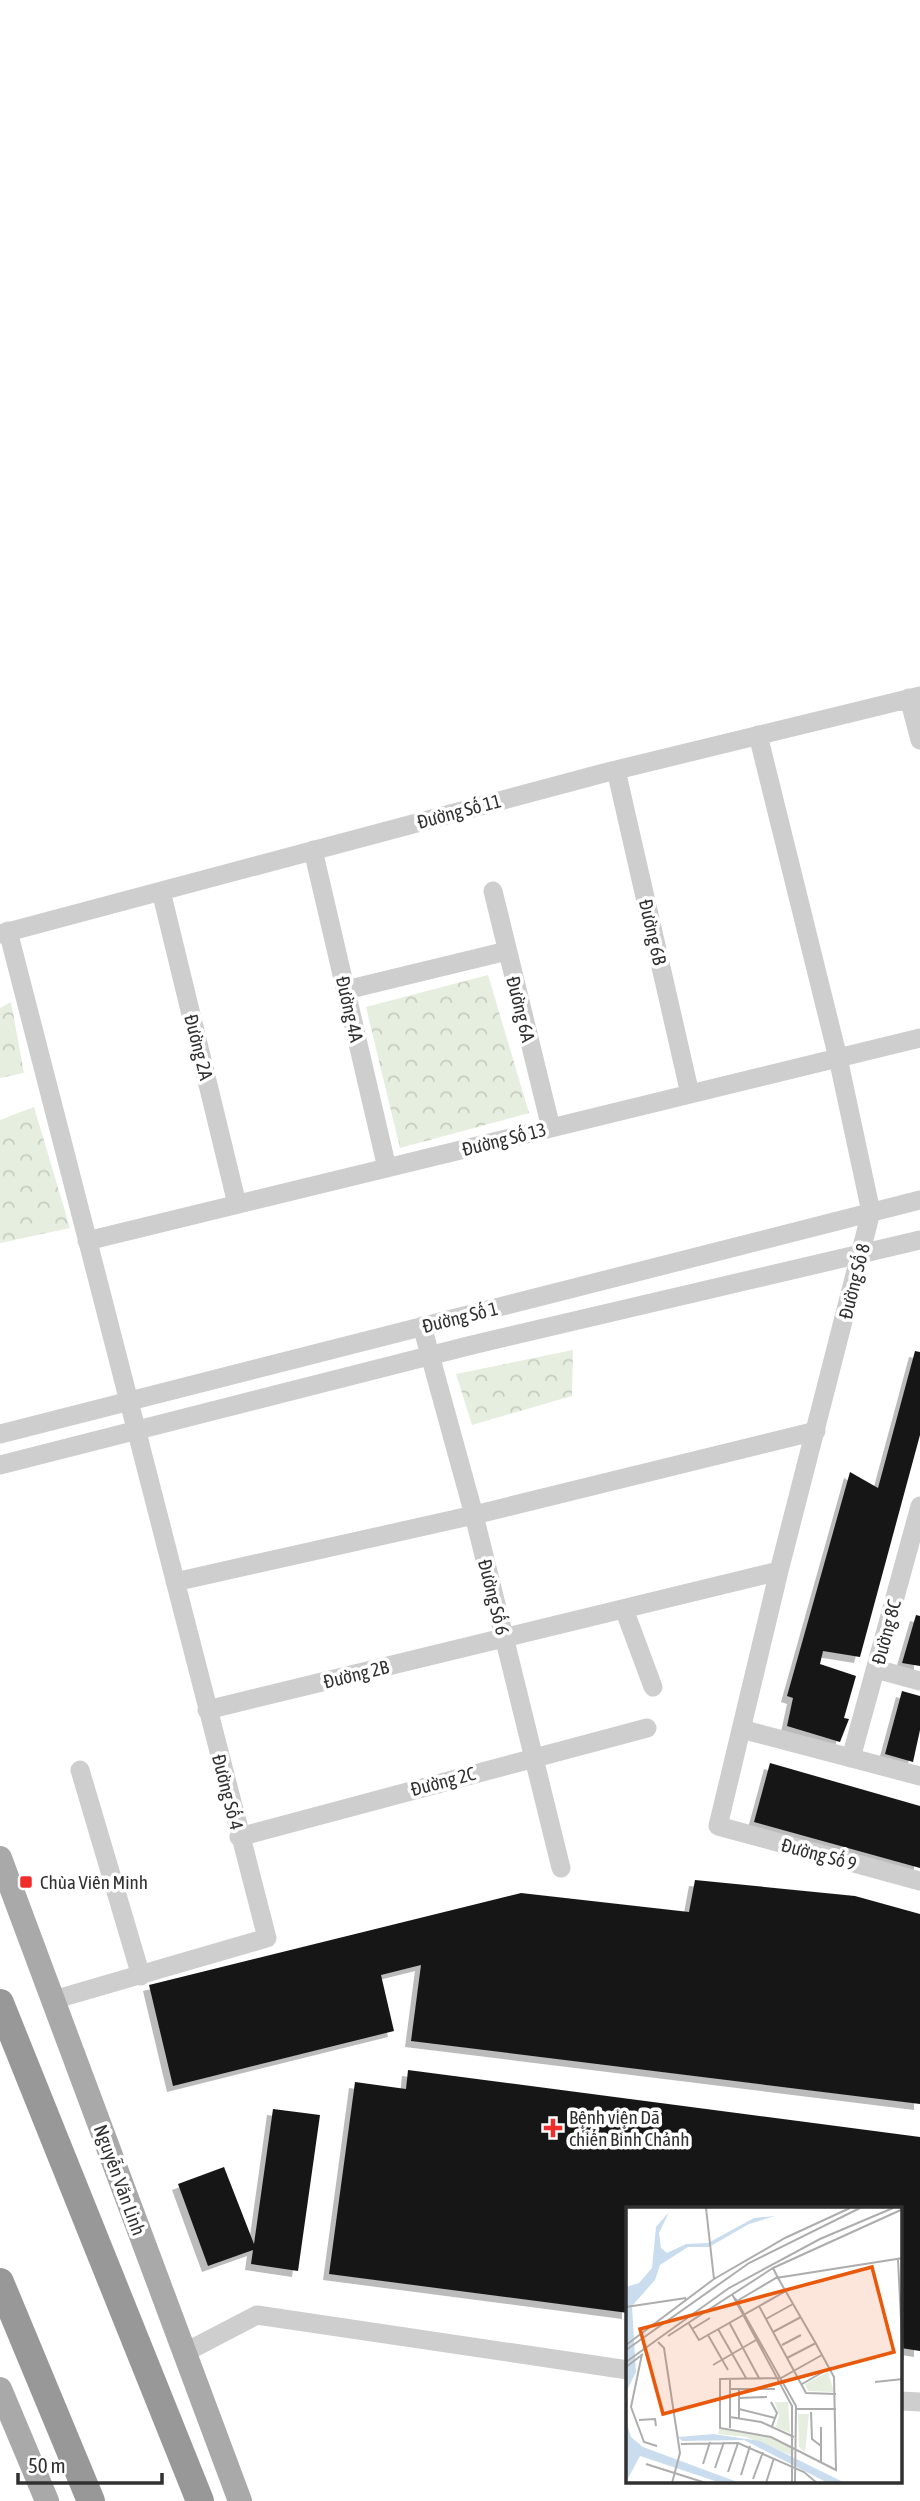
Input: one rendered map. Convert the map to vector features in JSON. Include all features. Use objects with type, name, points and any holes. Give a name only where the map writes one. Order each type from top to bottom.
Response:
[{"type":"highway","points":[[0,2003],[200,2501]]},
{"type":"highway","points":[[0,2282],[91,2501]]},
{"type":"main road","name":"Nguyễn Văn Linh","points":[[0,1858],[240,2501]]},
{"type":"main road","points":[[0,2389],[47,2501]]},
{"type":"street","name":"Đường Số 11","points":[[4,933],[616,770],[915,697]]},
{"type":"street","points":[[915,697],[920,740]]},
{"type":"street","name":"Đường Số 8","points":[[718,1826],[779,1571],[871,1212],[838,1058],[758,735]]},
{"type":"street","name":"Đường 6B","points":[[616,770],[690,1094]]},
{"type":"street","name":"Đường 4A","points":[[313,850],[387,1168]]},
{"type":"street","name":"Đường 2A","points":[[161,891],[237,1204]]},
{"type":"street","name":"Đường 6A","points":[[493,891],[551,1128]]},
{"type":"street","name":"Đường Số 4","points":[[4,933],[88,1241],[267,1938],[53,2000]]},
{"type":"street","points":[[346,990],[507,951]]},
{"type":"street","name":"Đường Số 13","points":[[88,1241],[920,1038]]},
{"type":"street","name":"Đường Số 1","points":[[0,1434],[920,1200]]},
{"type":"street","name":"Đường Số 1","points":[[0,1465],[429,1357],[920,1240]]},
{"type":"street","name":"Đường Số 6","points":[[422,1326],[474,1515],[561,1868]]},
{"type":"street","points":[[174,1582],[474,1515],[816,1431]]},
{"type":"street","name":"Đường 8C","points":[[852,1758],[920,1506]]},
{"type":"street","name":"Đường 2B","points":[[207,1710],[779,1571]]},
{"type":"street","points":[[624,1609],[653,1688]]},
{"type":"street","points":[[876,1669],[920,1681]]},
{"type":"street","name":"Đường 2C","points":[[239,1836],[533,1756],[647,1728]]},
{"type":"street","points":[[741,1729],[920,1776]]},
{"type":"street","points":[[80,1770],[141,1976]]},
{"type":"street","name":"Đường Số 9","points":[[718,1826],[920,1881]]},
{"type":"street","points":[[184,2353],[257,2315],[626,2370]]},
{"type":"street","points":[[902,2401],[920,2402]]},
{"type":"green space","points":[[488,975],[529,1113],[400,1148],[366,1007]]},
{"type":"green space","points":[[11,1002],[24,1073],[0,1078],[0,1008]]},
{"type":"green space","points":[[34,1107],[70,1228],[0,1243],[0,1120]]},
{"type":"green space","points":[[573,1350],[572,1396],[472,1425],[456,1374]]},
{"type":"building","points":[[915,1351],[920,1352],[920,1435],[860,1657],[823,1651],[820,1664],[856,1676],[844,1718],[849,1719],[840,1742],[787,1726],[793,1698],[787,1696],[850,1472],[878,1488]]},
{"type":"building","points":[[916,1615],[920,1616],[920,1666],[902,1663]]},
{"type":"building","points":[[902,1691],[920,1696],[920,1730],[913,1762],[885,1754]]},
{"type":"building","points":[[770,1763],[920,1806],[920,1868],[754,1822]]},
{"type":"building","points":[[695,1880],[855,1896],[920,1914],[920,2104],[411,2041],[421,1965],[381,1975],[394,2031],[173,2086],[149,1985],[521,1893],[689,1912]]},
{"type":"building","points":[[408,2070],[920,2137],[920,2351],[902,2348],[902,2207],[626,2207],[626,2313],[329,2274],[355,2082],[406,2089]]},
{"type":"building","points":[[273,2109],[320,2115],[298,2271],[251,2264],[253,2250],[208,2266],[178,2184],[224,2167],[254,2244]]},
{"type":"place","name":"Chùa Viên Minh","points":[[26,1882]]},
{"type":"place","name":"Bệnh viện Dã chiến Bình Chánh","points":[[553,2128]]}]
